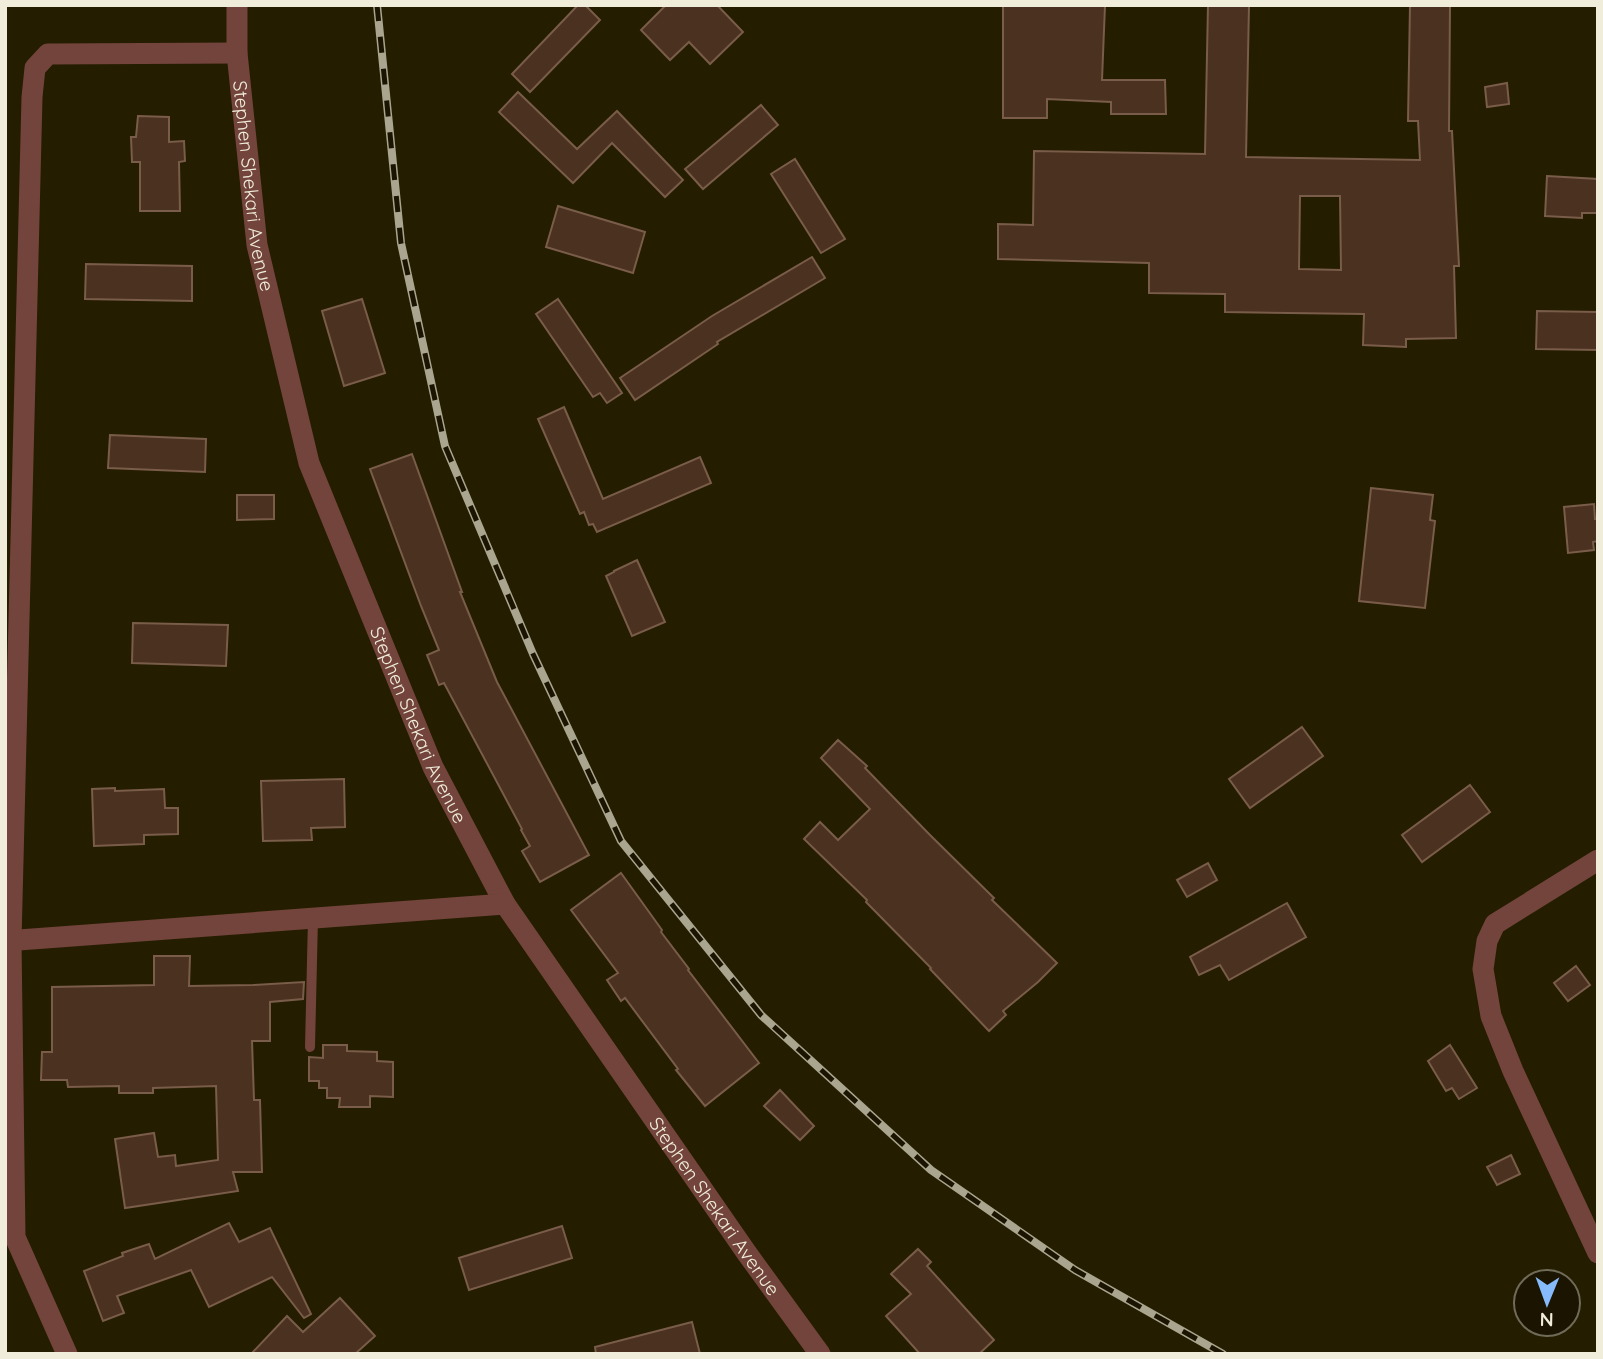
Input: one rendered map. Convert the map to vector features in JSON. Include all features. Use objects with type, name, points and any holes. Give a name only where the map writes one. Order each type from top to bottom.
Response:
[{"type":"street","name":"Stephen Shekari Avenue","points":[[237,5],[237,53],[257,245],[309,463],[433,767],[505,904],[746,1252],[820,1354]]},
{"type":"street","points":[[67,1354],[15,1237],[8,941],[32,97],[35,68],[48,54],[237,53]]},
{"type":"street","points":[[1598,860],[1495,924],[1487,941],[1483,969],[1491,1016],[1513,1071],[1598,1253]]},
{"type":"street","points":[[8,941],[505,904]]},
{"type":"lane","points":[[310,1047],[313,918]]},
{"type":"building","points":[[578,5],[585,5],[600,20],[530,92],[512,74]]},
{"type":"building","points":[[666,5],[717,5],[743,32],[710,64],[689,42],[670,60],[641,30]]},
{"type":"building","points":[[1003,5],[1105,5],[1102,80],[1165,80],[1166,114],[1111,114],[1111,102],[1047,99],[1047,118],[1003,118]]},
{"type":"building","points":[[1208,5],[1249,5],[1246,157],[1420,160],[1418,121],[1408,121],[1410,5],[1450,5],[1449,131],[1452,131],[1459,266],[1454,266],[1456,338],[1406,339],[1406,347],[1363,345],[1364,314],[1225,312],[1225,294],[1149,293],[1149,263],[998,259],[998,224],[1033,225],[1034,151],[1205,154]],"holes":[[[1300,196],[1340,196],[1341,270],[1299,269]]]},
{"type":"building","points":[[1507,83],[1509,104],[1487,107],[1485,87]]},
{"type":"building","points":[[518,92],[577,149],[617,111],[683,180],[665,197],[612,143],[573,183],[499,112]]},
{"type":"building","points":[[761,105],[778,125],[703,189],[685,169]]},
{"type":"building","points":[[138,116],[169,117],[169,142],[184,141],[185,161],[179,162],[180,211],[140,211],[140,162],[132,162],[131,137],[136,137]]},
{"type":"building","points":[[795,159],[845,239],[821,253],[771,174]]},
{"type":"building","points":[[1547,176],[1598,179],[1598,213],[1582,213],[1582,218],[1545,216]]},
{"type":"building","points":[[558,206],[645,232],[633,273],[546,247]]},
{"type":"building","points":[[812,257],[825,278],[717,342],[718,344],[635,400],[620,378],[712,316]]},
{"type":"building","points":[[86,264],[192,266],[192,301],[85,299]]},
{"type":"building","points":[[362,299],[385,373],[344,386],[322,311]]},
{"type":"building","points":[[558,299],[622,393],[607,403],[600,393],[593,397],[536,314]]},
{"type":"building","points":[[1537,311],[1598,312],[1598,350],[1536,349]]},
{"type":"building","points":[[564,407],[603,499],[700,457],[711,483],[597,532],[593,524],[589,525],[584,512],[580,514],[538,419]]},
{"type":"building","points":[[110,435],[206,439],[205,472],[108,468]]},
{"type":"building","points":[[412,454],[460,592],[497,682],[589,855],[540,882],[522,851],[530,846],[522,829],[444,683],[439,685],[427,655],[439,650],[370,469]]},
{"type":"building","points":[[1371,488],[1433,495],[1430,520],[1435,521],[1425,608],[1359,601]]},
{"type":"building","points":[[237,495],[274,495],[274,519],[237,520]]},
{"type":"building","points":[[1594,504],[1595,519],[1598,519],[1598,541],[1593,542],[1594,550],[1568,553],[1564,507]]},
{"type":"building","points":[[637,560],[665,622],[632,636],[606,576]]},
{"type":"building","points":[[133,623],[228,625],[226,666],[132,663]]},
{"type":"building","points":[[1302,727],[1323,756],[1250,808],[1229,779]]},
{"type":"building","points":[[838,740],[867,766],[865,768],[994,898],[992,900],[1057,963],[1003,1011],[1006,1015],[989,1031],[867,900],[804,839],[820,822],[838,840],[870,809],[821,758]]},
{"type":"building","points":[[344,779],[345,827],[311,828],[312,840],[263,841],[261,781]]},
{"type":"building","points":[[1470,785],[1490,812],[1422,862],[1402,835]]},
{"type":"building","points":[[115,788],[115,791],[164,789],[165,808],[178,808],[178,834],[144,835],[144,844],[94,846],[92,789]]},
{"type":"building","points":[[1208,863],[1217,880],[1187,897],[1177,880]]},
{"type":"building","points":[[621,873],[688,970],[759,1063],[705,1106],[625,998],[621,1001],[607,980],[618,973],[571,910]]},
{"type":"building","points":[[1287,903],[1306,937],[1229,980],[1220,965],[1199,975],[1190,957]]},
{"type":"building","points":[[154,956],[190,956],[189,986],[304,982],[303,999],[270,1002],[270,1041],[252,1041],[254,1100],[260,1100],[262,1172],[233,1172],[238,1191],[125,1208],[115,1139],[154,1133],[158,1157],[175,1155],[176,1166],[218,1160],[216,1086],[153,1088],[153,1093],[119,1093],[119,1086],[68,1087],[67,1080],[41,1080],[42,1052],[52,1052],[52,987],[154,985]]},
{"type":"building","points":[[1576,966],[1590,985],[1568,1001],[1554,983]]},
{"type":"building","points":[[323,1045],[347,1045],[347,1051],[377,1052],[377,1061],[393,1062],[393,1097],[370,1096],[370,1107],[339,1107],[340,1098],[327,1098],[327,1088],[319,1088],[319,1081],[309,1081],[309,1057],[323,1058]]},
{"type":"building","points":[[1450,1045],[1477,1088],[1459,1099],[1452,1088],[1446,1091],[1428,1061]]},
{"type":"building","points":[[780,1090],[814,1126],[800,1140],[764,1106]]},
{"type":"building","points":[[1511,1155],[1520,1174],[1497,1185],[1487,1167]]},
{"type":"building","points":[[229,1223],[239,1242],[270,1228],[311,1314],[304,1318],[272,1277],[209,1307],[191,1270],[117,1296],[124,1313],[103,1321],[84,1271],[149,1244],[155,1259]]},
{"type":"building","points":[[562,1226],[572,1258],[469,1290],[459,1258]]},
{"type":"building","points":[[918,1249],[931,1262],[927,1266],[994,1340],[979,1354],[920,1354],[886,1316],[911,1294],[891,1274]]},
{"type":"building","points":[[340,1298],[375,1336],[355,1354],[251,1354],[287,1316],[303,1332]]},
{"type":"building","points":[[692,1322],[700,1354],[596,1354],[595,1347]]},
{"type":"railway","points":[[377,5],[401,243],[445,446],[533,654],[621,841],[761,1015],[931,1170],[1075,1270],[1223,1354]]}]
